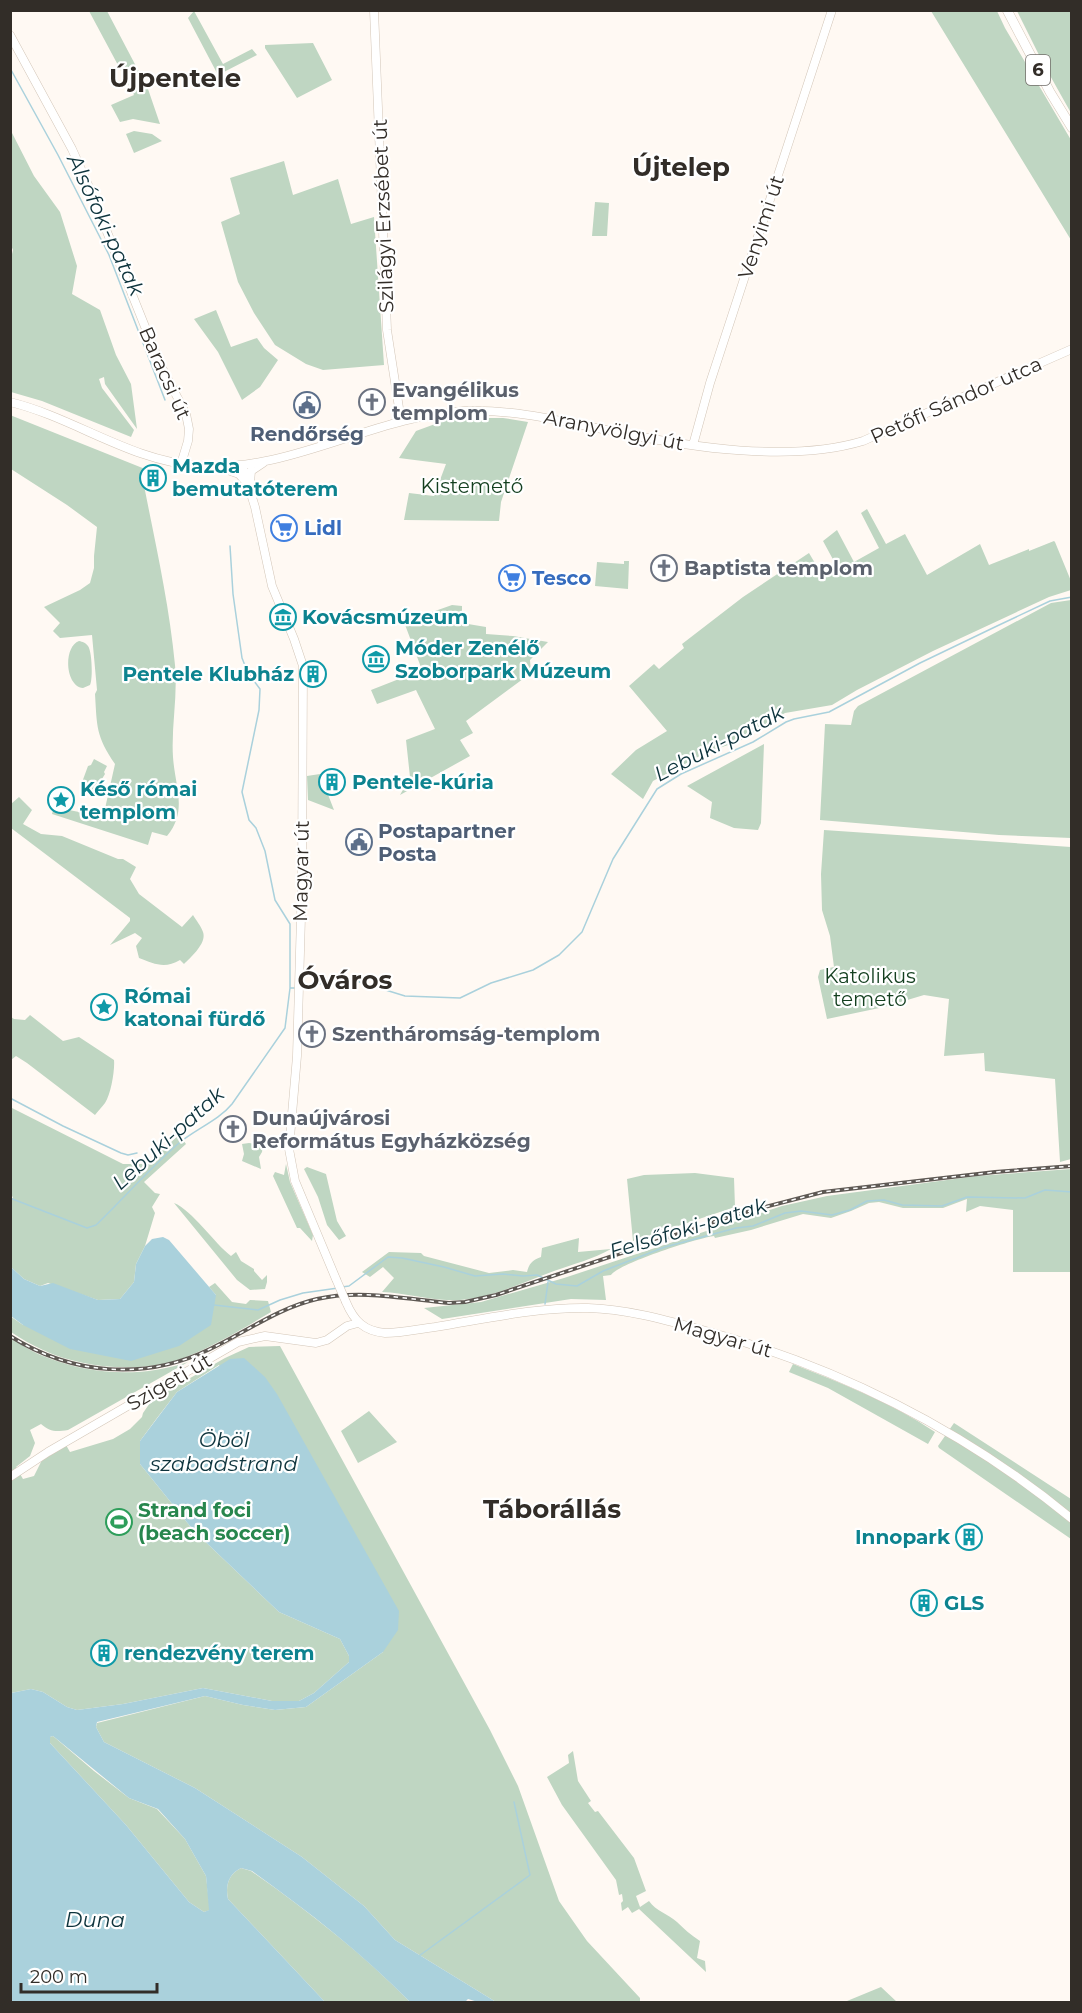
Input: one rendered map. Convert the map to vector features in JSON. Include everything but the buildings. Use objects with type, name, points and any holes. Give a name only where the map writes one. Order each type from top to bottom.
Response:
[{"type":"main road","name":"6","points":[[1007,10],[1071,128]]},
{"type":"street","name":"Szilágyi Erzsébet út","points":[[374,10],[387,330],[401,421]]},
{"type":"street","name":"Venyimi út","points":[[693,445],[710,383],[832,10]]},
{"type":"street","name":"Baracsi út","points":[[10,35],[72,149],[160,364],[186,414],[189,429],[186,453],[181,464]]},
{"type":"street","name":"Petőfi Sándor utca","points":[[839,447],[873,437],[1071,349]]},
{"type":"street","name":"Aranyvölgyi út","points":[[10,402],[48,414],[131,452],[181,464],[218,467],[271,459],[401,421],[452,412],[508,412],[546,417],[693,445],[777,451],[839,447]]},
{"type":"street","name":"Baracsi út","points":[[186,453],[190,465]]},
{"type":"street","points":[[250,491],[251,471],[271,459]]},
{"type":"street","name":"Magyar út","points":[[242,465],[272,586],[303,666],[302,882],[297,1056],[290,1149],[295,1181],[346,1304]]},
{"type":"street","points":[[218,467],[239,474],[250,491]]},
{"type":"street","points":[[346,1304],[356,1320]]},
{"type":"street","points":[[346,1304],[346,1325]]},
{"type":"street","name":"Magyar út","points":[[356,1320],[376,1332],[393,1333],[556,1309],[587,1308],[641,1315],[732,1337],[773,1350],[827,1372],[921,1417],[987,1457],[1071,1519]]},
{"type":"street","name":"Szigeti út","points":[[10,1477],[48,1452],[238,1342],[264,1336],[316,1343],[327,1340],[356,1320]]},
{"type":"green space","points":[[89,11],[107,11],[148,89],[160,124],[133,119],[120,122],[111,105],[134,95]]},
{"type":"green space","points":[[194,11],[223,64],[252,49],[257,55],[218,75],[188,18]]},
{"type":"green space","points":[[931,11],[997,11],[1071,140],[1071,240]]},
{"type":"green space","points":[[1017,11],[1071,11],[1071,113],[1043,63]]},
{"type":"green space","points":[[313,43],[332,80],[297,98],[265,45]]},
{"type":"green space","points":[[11,131],[34,176],[60,212],[77,266],[72,294],[100,310],[116,355],[131,384],[137,429],[105,384],[104,377],[99,379],[102,388],[134,430],[131,437],[42,401],[11,392],[10,262],[13,250],[10,243]]},
{"type":"green space","points":[[134,131],[152,134],[162,141],[134,153],[126,134]]},
{"type":"green space","points":[[284,161],[293,195],[338,179],[351,224],[374,217],[384,365],[323,370],[306,364],[275,345],[254,313],[238,282],[221,222],[240,214],[230,178]]},
{"type":"green space","points":[[595,202],[609,203],[607,236],[592,236]]},
{"type":"green space","points":[[216,310],[231,347],[257,338],[264,348],[278,360],[260,387],[242,400],[218,352],[194,319]]},
{"type":"green space","points":[[10,415],[145,469],[142,475],[165,593],[175,665],[173,746],[179,798],[179,808],[173,827],[167,836],[152,832],[148,845],[52,814],[54,807],[84,813],[104,813],[115,764],[104,746],[97,723],[95,694],[97,690],[92,635],[60,638],[53,631],[60,623],[44,607],[90,583],[94,568],[97,527],[11,469]]},
{"type":"green space","name":"Kistemető","points":[[503,418],[528,422],[501,502],[499,521],[404,520],[409,493],[434,496],[446,464],[399,458],[416,431],[446,420]]},
{"type":"green space","points":[[867,509],[886,544],[905,534],[927,575],[980,544],[989,565],[1054,541],[1071,581],[1071,590],[1049,597],[933,651],[832,705],[785,713],[738,742],[709,751],[653,781],[643,799],[611,774],[636,750],[667,731],[629,686],[654,664],[659,669],[684,648],[682,644],[743,597],[809,553],[822,575],[836,565],[823,541],[837,530],[854,562],[879,548],[861,513]]},
{"type":"green space","points":[[624,561],[629,561],[628,589],[595,586],[597,562],[624,564]]},
{"type":"green space","points":[[1071,600],[1071,838],[999,835],[820,820],[825,724],[851,725],[854,711],[858,706],[1051,603]]},
{"type":"green space","points":[[452,605],[462,606],[462,623],[486,627],[486,634],[548,642],[530,660],[531,673],[466,721],[473,733],[460,740],[470,756],[400,795],[410,777],[406,740],[435,729],[416,690],[377,704],[371,690],[422,670],[404,622]]},
{"type":"green space","points":[[79,641],[88,646],[91,659],[91,682],[83,688],[77,686],[73,681],[68,666],[70,651]]},
{"type":"green space","points":[[764,744],[761,823],[758,830],[734,828],[710,818],[712,802],[687,786]]},
{"type":"green space","points":[[94,759],[107,766],[94,792],[81,785],[88,766]]},
{"type":"green space","points":[[320,774],[334,810],[308,800],[307,776]]},
{"type":"green space","points":[[19,797],[32,810],[23,824],[41,834],[62,836],[123,859],[136,867],[130,879],[139,894],[182,927],[193,915],[204,936],[194,954],[184,964],[180,960],[164,965],[150,962],[139,958],[136,946],[142,938],[135,933],[110,945],[130,918],[11,828],[11,804]]},
{"type":"green space","name":"Katolikus temető","points":[[824,830],[1071,847],[1071,1159],[1060,1162],[1055,1079],[985,1071],[984,1053],[944,1056],[949,999],[924,995],[884,1007],[827,1019],[818,977],[820,970],[834,967],[830,936],[822,910],[821,874]]},
{"type":"green space","points":[[30,1015],[63,1041],[79,1037],[114,1060],[109,1094],[95,1115],[27,1063],[16,1056],[11,1060],[11,1017],[25,1020]]},
{"type":"green space","points":[[10,1107],[123,1164],[146,1164],[179,1135],[186,1144],[144,1182],[155,1193],[160,1194],[152,1207],[155,1213],[145,1246],[136,1264],[134,1282],[120,1299],[98,1300],[48,1283],[40,1286],[24,1279],[11,1267],[10,1201],[13,1198],[10,1191]]},
{"type":"green space","points":[[242,1144],[263,1145],[259,1157],[261,1169],[242,1161],[244,1154]]},
{"type":"green space","points":[[286,1164],[290,1182],[313,1235],[312,1241],[300,1228],[297,1228],[273,1176],[275,1172],[284,1175]]},
{"type":"green space","points":[[307,1167],[326,1174],[337,1221],[346,1236],[339,1240],[327,1225],[318,1197],[304,1169]]},
{"type":"green space","points":[[1071,1169],[1071,1272],[1013,1272],[1013,1210],[980,1206],[966,1212],[967,1199],[943,1208],[903,1208],[879,1202],[869,1203],[831,1218],[803,1214],[751,1230],[705,1238],[660,1252],[629,1264],[611,1275],[603,1276],[606,1300],[571,1299],[442,1319],[424,1308],[481,1302],[564,1278],[782,1206],[827,1196],[977,1176]]},
{"type":"green space","points":[[695,1173],[734,1178],[735,1207],[633,1241],[627,1179],[644,1175]]},
{"type":"green space","points":[[174,1203],[188,1212],[231,1256],[236,1252],[241,1261],[254,1269],[262,1280],[267,1275],[265,1289],[250,1290],[237,1280]]},
{"type":"green space","points":[[579,1238],[578,1252],[611,1249],[590,1259],[475,1298],[447,1300],[382,1292],[394,1278],[383,1267],[370,1277],[362,1272],[389,1252],[421,1253],[424,1256],[489,1273],[513,1270],[527,1272],[531,1263],[541,1257],[542,1248]]},
{"type":"green space","points":[[215,1283],[232,1302],[246,1304],[250,1300],[268,1301],[271,1312],[208,1347],[169,1362],[151,1366],[114,1367],[77,1362],[35,1346],[11,1332],[10,1316],[23,1325],[216,1295],[209,1287]]},
{"type":"green space","points":[[11,1338],[43,1356],[97,1370],[134,1372],[188,1362],[68,1430],[53,1431],[41,1424],[30,1430],[35,1443],[30,1456],[16,1467],[23,1479],[34,1476],[42,1460],[66,1445],[70,1452],[113,1439],[130,1429],[142,1417],[152,1400],[225,1358],[249,1347],[280,1346],[490,1730],[518,1786],[559,1901],[587,1941],[640,1998],[640,2002],[496,2002],[395,1940],[364,1906],[302,1857],[195,1788],[104,1742],[96,1727],[97,1723],[205,1696],[275,1710],[306,1707],[383,1652],[219,1365],[177,1392],[140,1441],[140,1464],[194,1531],[279,1612],[340,1639],[349,1656],[349,1662],[314,1693],[299,1701],[272,1701],[203,1688],[123,1704],[77,1710],[67,1707],[43,1692],[31,1689],[11,1693]]},
{"type":"green space","points":[[793,1364],[884,1403],[935,1432],[928,1444],[828,1388],[789,1372]]},
{"type":"green space","points":[[369,1411],[397,1442],[358,1463],[341,1431]]},
{"type":"green space","points":[[954,1423],[1071,1499],[1071,1539],[939,1448],[938,1446]]},
{"type":"green space","points":[[53,1736],[129,1798],[157,1809],[185,1839],[206,1876],[210,1910],[204,1912],[189,1902],[126,1825],[50,1743],[50,1737]]},
{"type":"green space","points":[[573,1751],[578,1781],[591,1801],[588,1803],[595,1812],[598,1811],[634,1858],[646,1891],[636,1896],[640,1907],[649,1901],[700,1941],[697,1958],[705,1961],[706,1972],[639,1909],[632,1913],[628,1907],[622,1911],[622,1894],[619,1895],[616,1880],[562,1805],[547,1777],[569,1763],[568,1755]]},
{"type":"green space","points":[[241,1868],[251,1871],[314,1917],[373,1966],[410,2002],[325,2002],[228,1899],[229,1880],[233,1873]]},
{"type":"green space","points":[[881,1987],[897,2002],[830,2002],[847,2001]]},
{"type":"water","points":[[163,1237],[169,1240],[216,1295],[211,1325],[179,1346],[131,1361],[70,1349],[23,1325],[11,1316],[11,1267],[24,1279],[40,1286],[53,1283],[98,1300],[120,1299],[134,1282],[136,1264],[145,1246],[152,1239]]},
{"type":"water","points":[[244,1358],[265,1377],[277,1394],[399,1611],[398,1630],[383,1652],[306,1707],[275,1710],[205,1696],[97,1722],[96,1727],[104,1742],[195,1788],[302,1857],[364,1906],[395,1940],[496,2002],[478,2002],[468,1999],[465,2002],[410,2002],[373,1966],[314,1917],[252,1871],[241,1868],[233,1873],[229,1880],[228,1899],[325,2002],[11,2002],[11,1693],[31,1689],[43,1692],[67,1707],[77,1710],[123,1704],[203,1688],[272,1701],[299,1701],[314,1693],[349,1662],[349,1656],[340,1639],[279,1612],[194,1531],[140,1464],[140,1441],[177,1392],[230,1359]],"holes":[[[53,1736],[129,1798],[158,1809],[185,1839],[206,1876],[209,1910],[204,1912],[189,1902],[126,1825],[50,1743],[50,1737]]]},
{"type":"waterway","name":"Alsófoki-patak","points":[[10,68],[109,255],[165,400]]},
{"type":"waterway","name":"Alsófoki-patak","points":[[230,546],[233,594],[242,658],[248,673],[260,689],[259,710],[242,792],[249,820],[256,828],[265,851],[275,900],[290,924],[290,988]]},
{"type":"waterway","name":"Lebuki-patak","points":[[315,985],[350,979],[405,996],[460,998],[491,983],[533,970],[559,955],[582,932],[613,859],[657,789],[681,774],[753,742],[786,722],[829,712],[920,663],[997,626],[1050,601],[1072,597]]},
{"type":"waterway","name":"Lebuki-patak","points":[[10,1198],[87,1228],[96,1225],[179,1143],[221,1115],[232,1104],[285,1028],[290,988],[294,988]]},
{"type":"waterway","points":[[10,1098],[121,1153],[128,1155],[137,1153]]},
{"type":"waterway","name":"Felsőfoki-patak","points":[[342,1287],[349,1286],[388,1257],[444,1267],[475,1276],[537,1275],[556,1284],[577,1286],[603,1271],[665,1247],[736,1228],[753,1226],[785,1213],[801,1211],[832,1215],[850,1210],[867,1201],[884,1200],[902,1205],[942,1206],[967,1197],[1025,1198],[1045,1190],[1072,1192]]},
{"type":"waterway","points":[[545,1304],[548,1282]]},
{"type":"waterway","name":"Felsőfoki-patak","points":[[214,1305],[258,1310],[303,1293],[338,1288]]},
{"type":"waterway","points":[[419,1956],[530,1875],[514,1802]]},
{"type":"railway","points":[[10,1336],[58,1359],[83,1366],[109,1369],[160,1366],[210,1349],[275,1314],[317,1299],[366,1295],[449,1303],[465,1302],[496,1295],[738,1214],[823,1192],[995,1172],[1072,1166]]},
{"type":"place","name":"Evangélikus templom","points":[[372,402]]},
{"type":"place","name":"Rendőrség","points":[[307,405]]},
{"type":"place","name":"Mazda bemutatóterem","points":[[153,478]]},
{"type":"place","name":"Lidl","points":[[284,528]]},
{"type":"place","name":"Baptista templom","points":[[664,568]]},
{"type":"place","name":"Tesco","points":[[512,578]]},
{"type":"place","name":"Kovácsmúzeum","points":[[283,617]]},
{"type":"place","name":"Móder Zenélő Szoborpark Múzeum","points":[[376,659]]},
{"type":"place","name":"Pentele Klubház","points":[[313,674]]},
{"type":"place","name":"Pentele-kúria","points":[[332,782]]},
{"type":"place","name":"Késő római templom","points":[[61,800]]},
{"type":"place","name":"Postapartner Posta","points":[[359,842]]},
{"type":"place","name":"Római katonai fürdő","points":[[104,1007]]},
{"type":"place","name":"Szentháromság-templom","points":[[312,1034]]},
{"type":"place","name":"Dunaújvárosi Református Egyházközség","points":[[233,1129]]},
{"type":"place","name":"Strand foci (beach soccer)","points":[[119,1522]]},
{"type":"place","name":"Innopark","points":[[969,1537]]},
{"type":"place","name":"GLS","points":[[924,1603]]},
{"type":"place","name":"rendezvény terem","points":[[104,1653]]},
{"type":"district","name":"Újpentele","points":[[175,78]]},
{"type":"district","name":"Újtelep","points":[[681,167]]},
{"type":"district","name":"Óváros","points":[[345,980]]},
{"type":"district","name":"Táborállás","points":[[552,1509]]},
{"type":"water label","name":"Öböl szabadstrand","points":[[224,1451]]},
{"type":"water label","name":"Duna","points":[[95,1919]]}]
